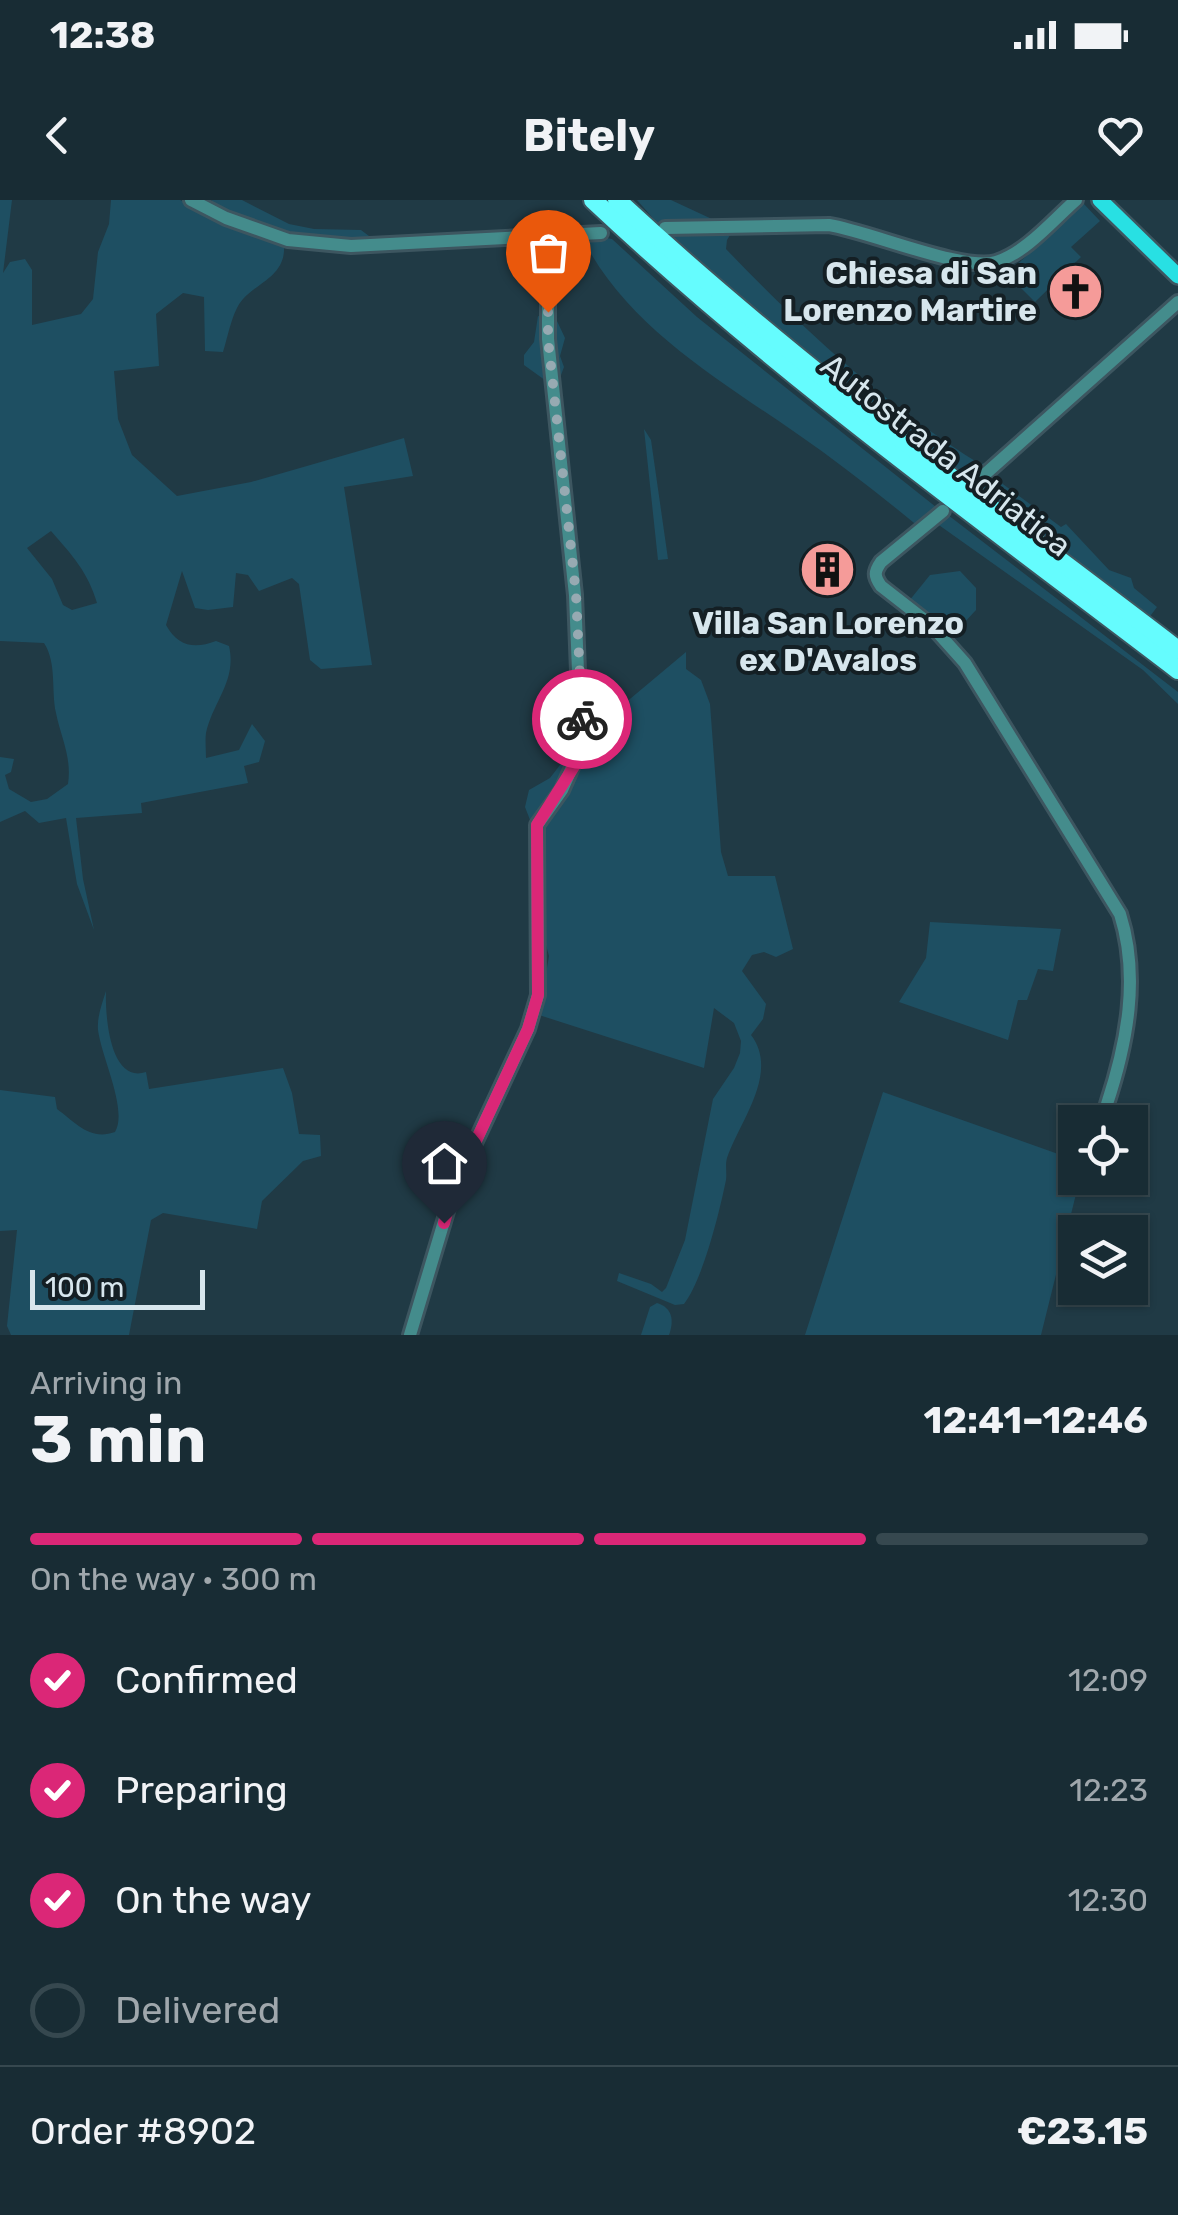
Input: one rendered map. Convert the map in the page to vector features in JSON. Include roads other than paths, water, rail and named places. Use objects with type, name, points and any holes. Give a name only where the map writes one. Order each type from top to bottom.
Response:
[{"type":"highway","name":"Autostrada Adriatica","points":[[594,200],[714,309],[828,404],[1178,670]]},
{"type":"highway","name":"Autostrada Adriatica","points":[[618,200],[714,288],[817,374],[1178,650]]},
{"type":"main road","points":[[1106,202],[1178,276]]},
{"type":"street","points":[[191,200],[226,218],[288,240],[351,246],[601,233]]},
{"type":"street","points":[[665,228],[829,224],[960,260],[991,264],[1020,250],[1076,200]]},
{"type":"street","points":[[410,1335],[454,1188],[528,1029],[538,995],[537,825],[562,790],[582,746],[576,594],[548,339],[548,285],[554,257],[571,236]]},
{"type":"street","points":[[974,484],[1178,302]]},
{"type":"street","points":[[942,512],[881,562],[875,571],[876,578],[881,586],[932,624],[965,664],[1120,914],[1131,976],[1125,1033],[1107,1104]]},
{"type":"place","name":"Chiesa di San Lorenzo Martire","points":[[1076,291]]},
{"type":"place","name":"Villa San Lorenzo ex D'Avalos","points":[[828,569]]}]
